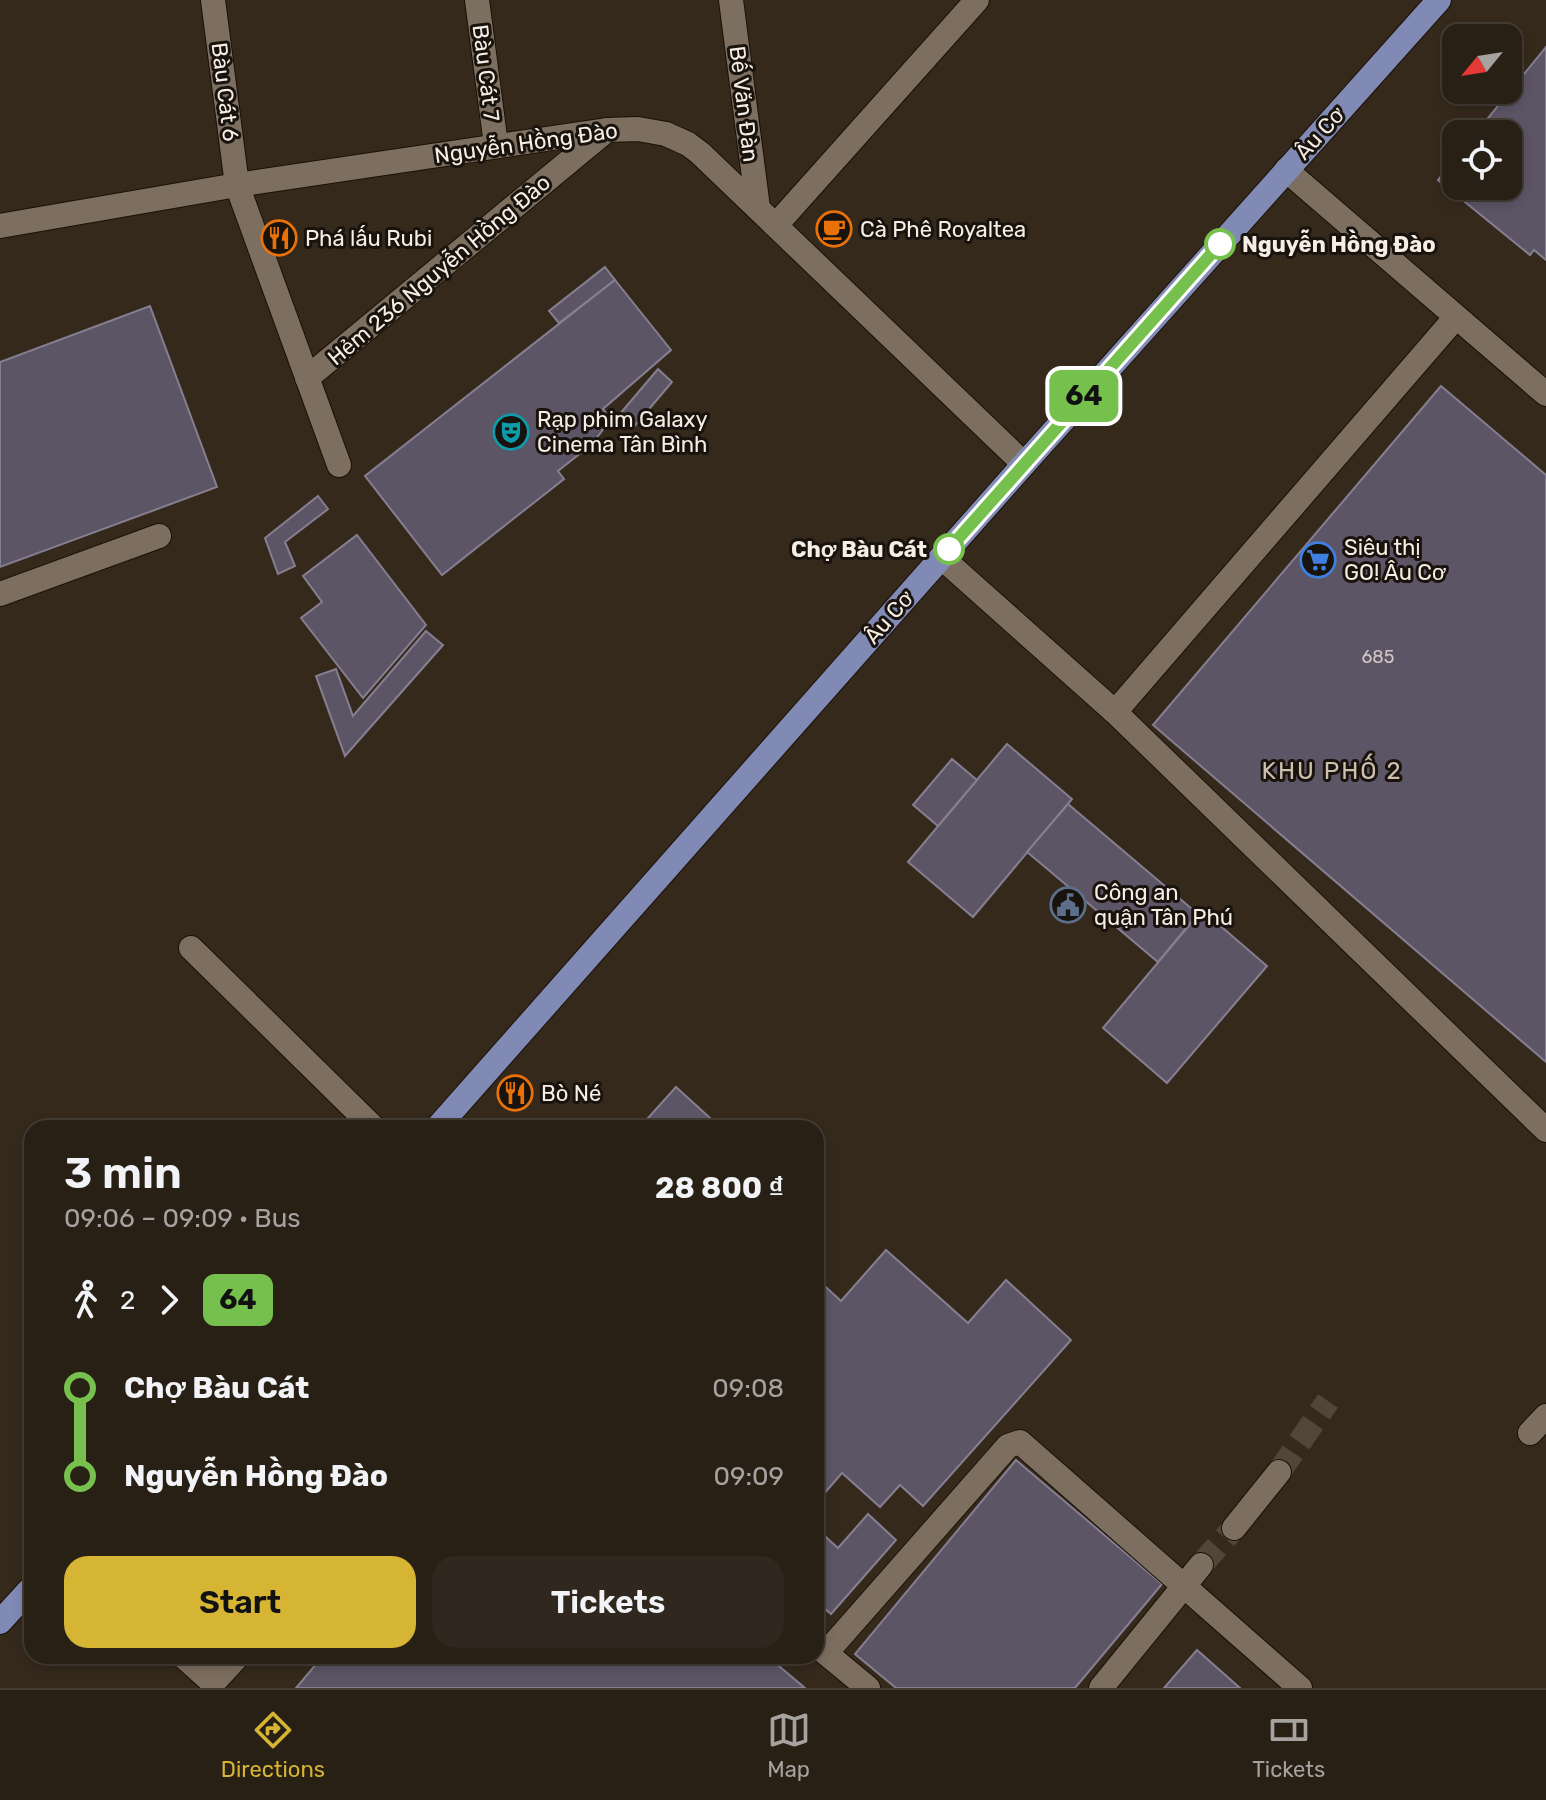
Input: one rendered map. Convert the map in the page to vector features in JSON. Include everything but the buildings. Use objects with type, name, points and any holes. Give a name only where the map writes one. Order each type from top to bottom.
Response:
[{"type":"main road","name":"Âu Cơ","points":[[444,1120],[1439,0]]},
{"type":"main road","points":[[0,1622],[24,1596]]},
{"type":"street","name":"Bàu Cát 6","points":[[213,0],[237,185],[339,465]]},
{"type":"street","name":"Bàu Cát 7","points":[[477,0],[496,145]]},
{"type":"street","name":"Bế Văn Đàn","points":[[731,0],[758,208]]},
{"type":"street","points":[[776,225],[977,0]]},
{"type":"street","name":"Nguyễn Hồng Đào","points":[[0,226],[496,145],[607,130],[652,131],[676,138],[700,153],[1024,464]]},
{"type":"street","name":"Hẻm 236 Nguyễn Hồng Đào","points":[[307,378],[607,130]]},
{"type":"street","points":[[1286,170],[1546,394]]},
{"type":"street","points":[[1115,712],[1456,317]]},
{"type":"street","points":[[0,594],[159,536]]},
{"type":"street","points":[[941,557],[1115,712],[1546,1130]]},
{"type":"street","points":[[191,948],[366,1120]]},
{"type":"street","points":[[824,1646],[1014,1443],[1020,1442],[1300,1688]]},
{"type":"street","points":[[1234,1528],[1279,1472]]},
{"type":"street","points":[[1101,1688],[1201,1565]]},
{"type":"street","points":[[824,1651],[868,1688]]},
{"type":"street","points":[[191,1664],[212,1686],[231,1664]]},
{"type":"tunnel","points":[[1279,1472],[1328,1401]]},
{"type":"tunnel","points":[[1201,1565],[1234,1528]]},
{"type":"bus line","name":"64","points":[[949,549],[1220,244]]},
{"type":"place","name":"Cà Phê Royaltea","points":[[834,229]]},
{"type":"place","name":"Phá lấu Rubi","points":[[279,238]]},
{"type":"place","name":"Nguyễn Hồng Đào","points":[[1220,244]]},
{"type":"place","name":"Rạp phim Galaxy Cinema Tân Bình","points":[[511,432]]},
{"type":"place","name":"Chợ Bàu Cát","points":[[949,549]]},
{"type":"place","name":"Siêu thị GO! Âu Cơ","points":[[1318,560]]},
{"type":"place","name":"Công an quận Tân Phú","points":[[1068,905]]},
{"type":"place","name":"Bò Né","points":[[515,1093]]},
{"type":"district","name":"KHU PHỐ 2","points":[[1332,771]]}]
